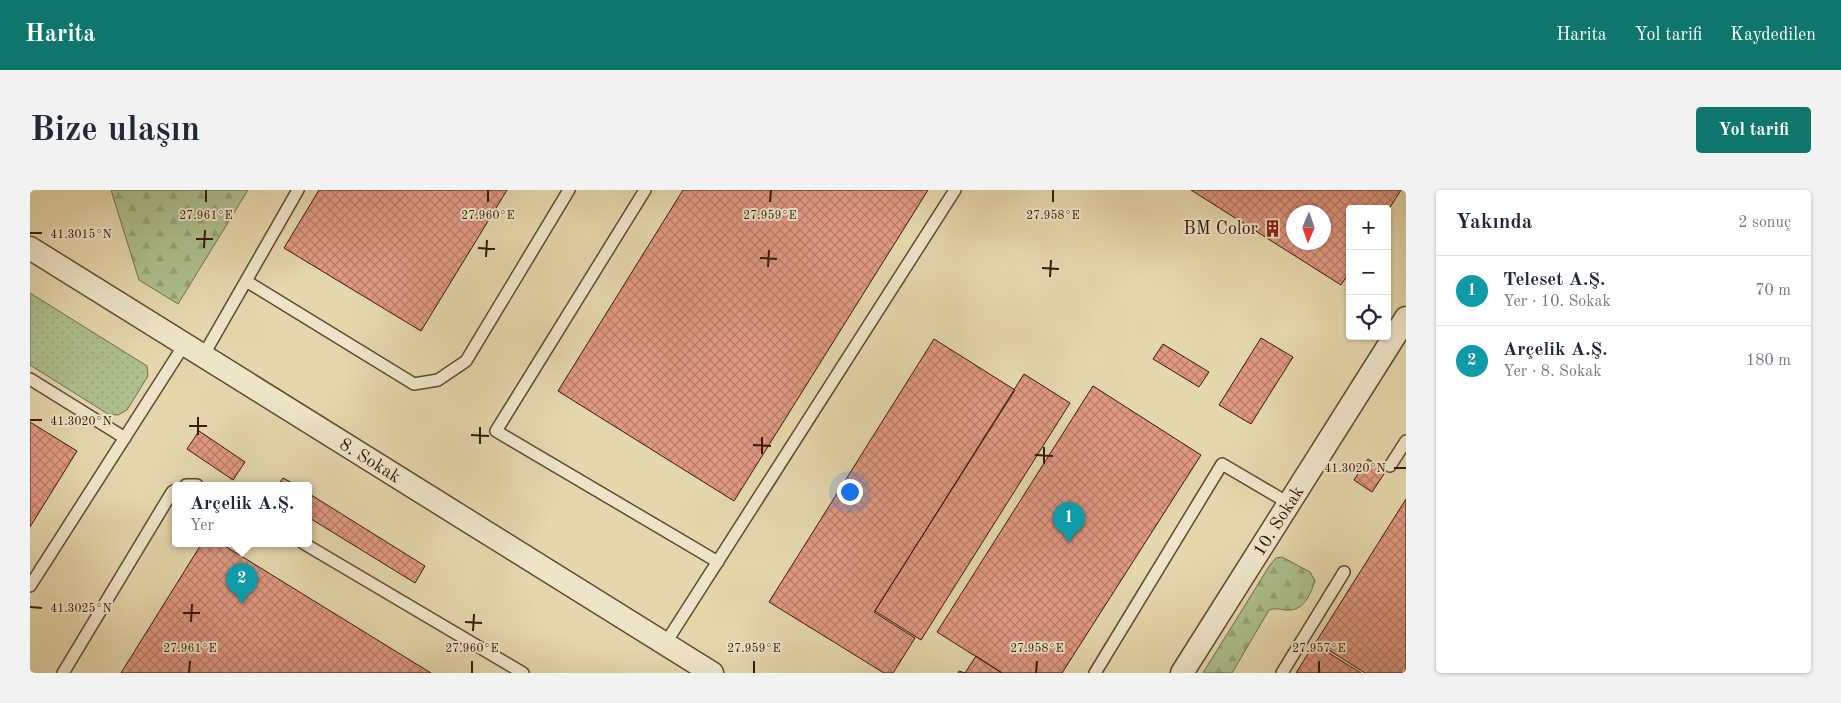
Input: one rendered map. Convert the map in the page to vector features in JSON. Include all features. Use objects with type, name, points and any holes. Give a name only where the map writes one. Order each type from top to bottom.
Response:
[{"type":"street","name":"8. Sokak","points":[[30,248],[712,673]]},
{"type":"street","name":"10. Sokak","points":[[1182,673],[1406,318]]},
{"type":"lane","points":[[30,586],[125,438],[246,282],[298,190]]},
{"type":"lane","points":[[246,282],[414,384],[438,380],[466,361],[569,190]]},
{"type":"lane","points":[[644,190],[496,431],[718,562]]},
{"type":"lane","points":[[665,644],[955,190]]},
{"type":"lane","points":[[30,379],[125,438]]},
{"type":"lane","points":[[1390,466],[1406,441]]},
{"type":"lane","points":[[1095,673],[1222,464],[1290,504]]},
{"type":"lane","points":[[63,673],[172,492]]},
{"type":"lane","points":[[310,547],[523,673]]},
{"type":"lane","points":[[1282,673],[1344,572]]},
{"type":"green space","points":[[111,190],[248,190],[178,304],[139,280]]},
{"type":"green space","points":[[30,293],[147,366],[148,376],[127,410],[118,415],[108,414],[30,365]]},
{"type":"green space","points":[[1282,557],[1310,572],[1315,581],[1305,602],[1292,610],[1269,610],[1232,673],[1203,673],[1270,565],[1276,558]]},
{"type":"building","points":[[319,190],[507,190],[421,331],[284,248]]},
{"type":"building","points":[[683,190],[928,190],[734,501],[558,391]]},
{"type":"building","name":"BM Color","points":[[1191,190],[1401,190],[1391,206],[1346,205],[1346,277],[1341,285]]},
{"type":"building","points":[[1261,338],[1293,357],[1251,424],[1219,405]]},
{"type":"building","points":[[934,339],[1015,390],[874,612],[915,638],[893,673],[884,673],[769,602]]},
{"type":"building","points":[[1163,344],[1209,372],[1199,387],[1153,359]]},
{"type":"building","points":[[1024,374],[1070,403],[921,640],[875,611]]},
{"type":"building","points":[[1093,386],[1201,455],[1062,673],[1002,673],[937,632]]},
{"type":"building","points":[[30,422],[77,451],[30,527]]},
{"type":"building","points":[[199,431],[245,462],[233,480],[187,449]]},
{"type":"building","points":[[1368,459],[1386,471],[1372,492],[1354,480]]},
{"type":"building","points":[[283,478],[290,482],[280,482]]},
{"type":"building","points":[[312,495],[425,566],[415,583],[312,519]]},
{"type":"building","points":[[1406,499],[1406,673],[1365,673],[1316,642]]},
{"type":"building","points":[[200,547],[226,547],[431,673],[121,673]]},
{"type":"building","points":[[1314,644],[1361,673],[1296,673]]},
{"type":"building","points":[[976,656],[1002,673],[965,673]]},
{"type":"place","name":"BM Color","points":[[1272,228]]},
{"type":"place","name":"Teleset A.Ş.","points":[[1069,543]]},
{"type":"place","name":"Arçelik A.Ş.","points":[[242,604]]}]
